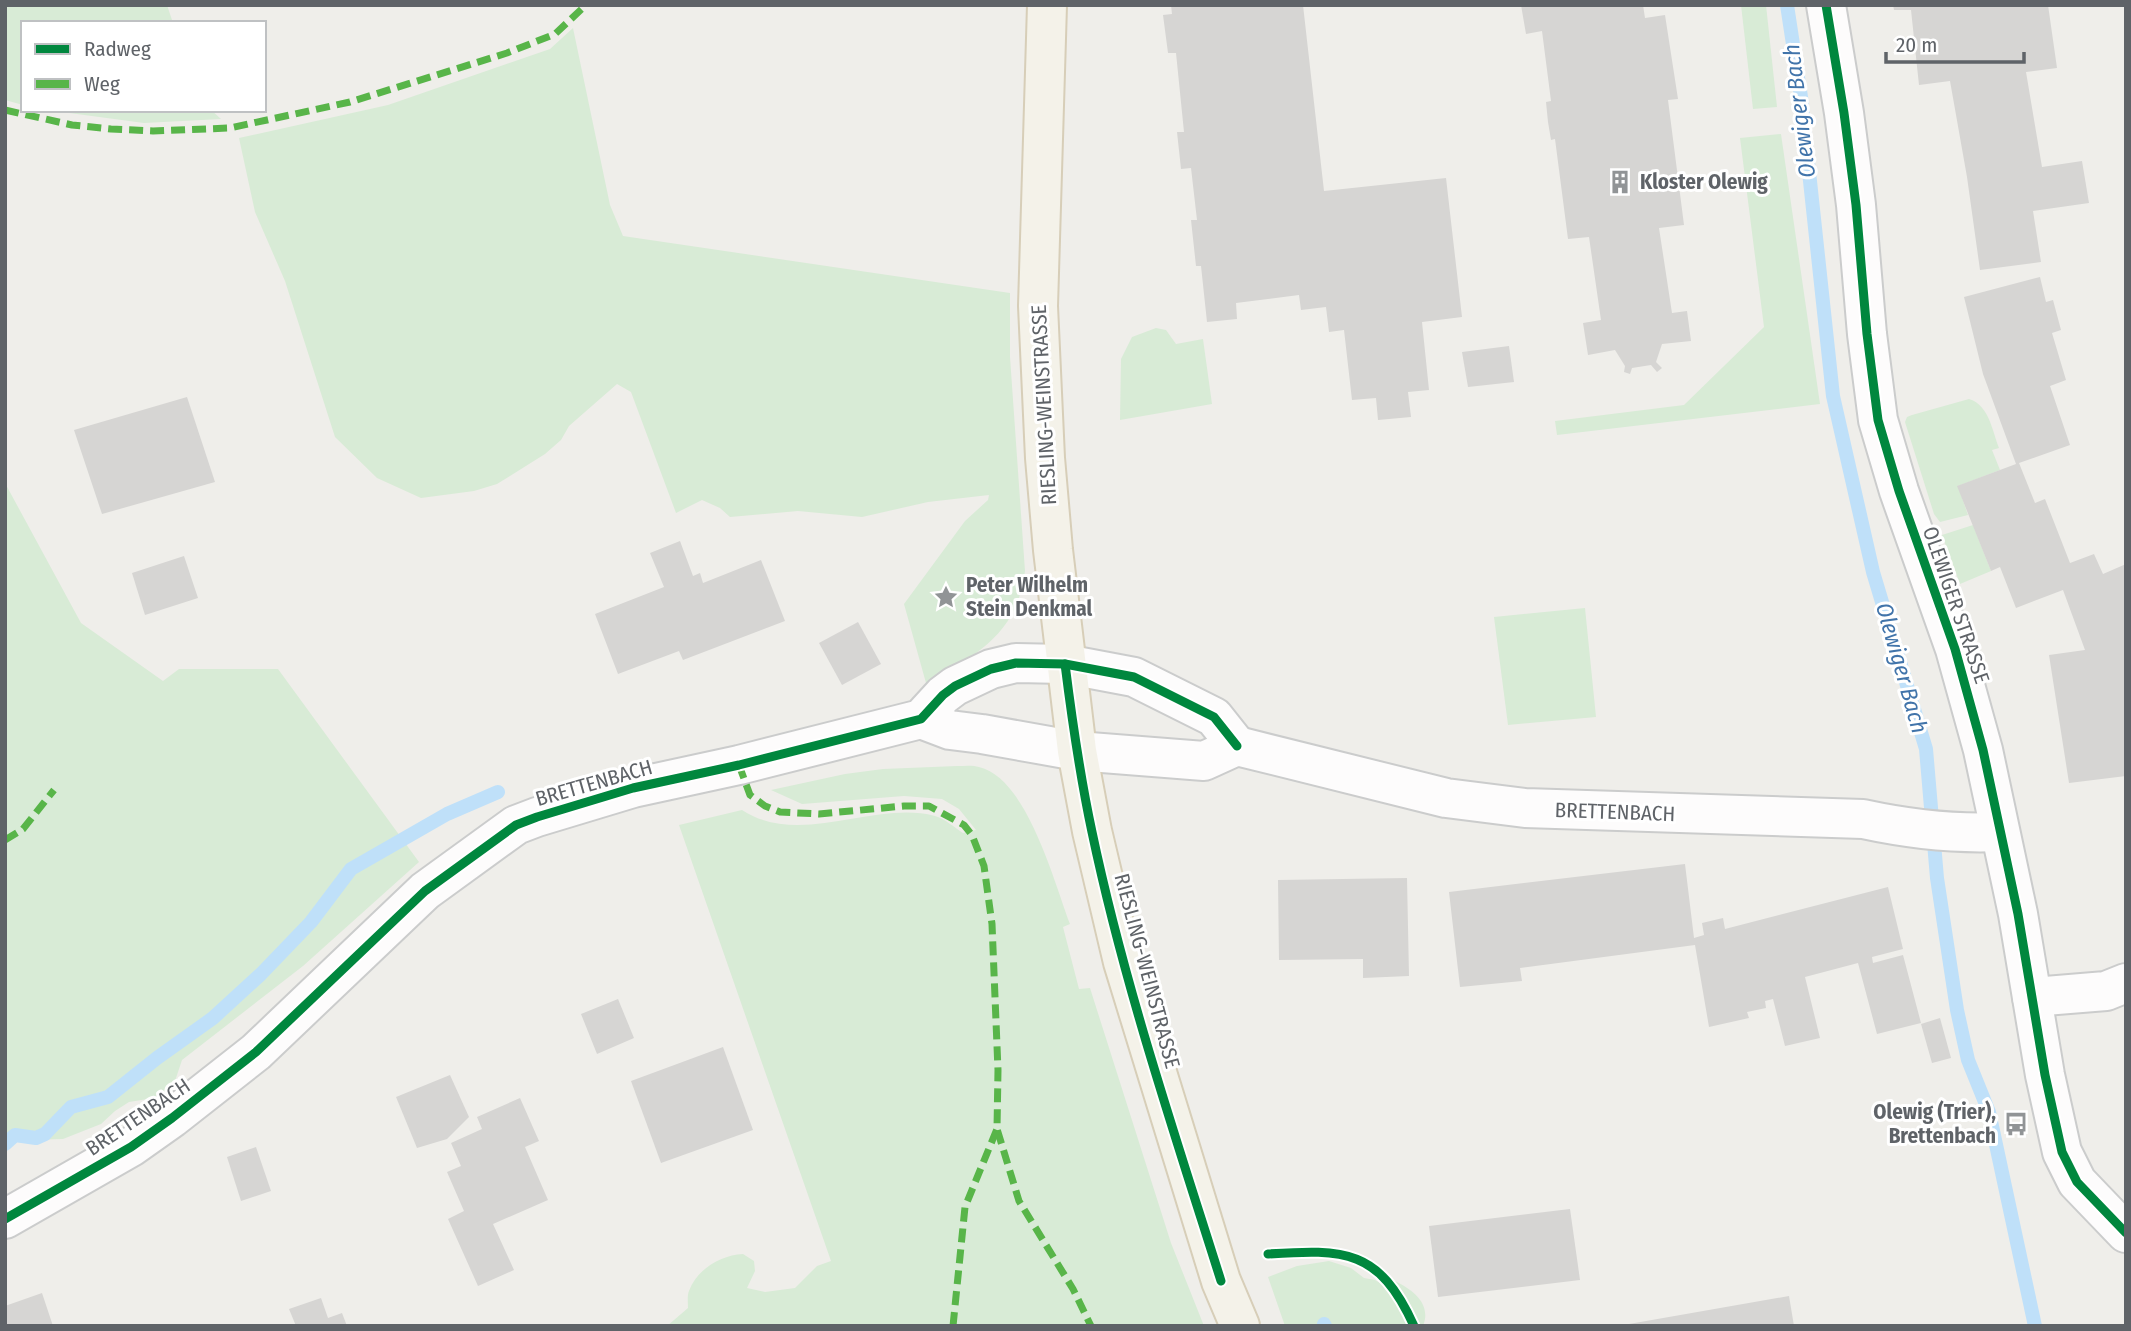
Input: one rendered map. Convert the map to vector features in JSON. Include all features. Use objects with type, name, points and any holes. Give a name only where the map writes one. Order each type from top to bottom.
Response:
[{"type":"main road","name":"RIESLING-WEINSTRASSE","points":[[1047,5],[1038,306],[1045,458],[1065,664],[1077,751],[1092,831],[1123,962],[1221,1281],[1240,1326]]},
{"type":"street","name":"OLEWIGER STRASSE","points":[[1826,5],[1854,192],[1878,420],[1899,491],[1955,649],[1983,750],[2018,915],[2052,1112],[2062,1152],[2077,1182],[2126,1233]]},
{"type":"street","points":[[1016,663],[1065,664],[1134,677],[1162,689],[1214,717],[1237,746],[1204,761],[1077,751],[950,730],[921,719],[949,690],[991,669],[1016,663]]},
{"type":"street","name":"BRETTENBACH","points":[[5,1219],[131,1147],[213,1087],[256,1052],[425,891],[516,825],[633,788],[921,719]]},
{"type":"street","name":"BRETTENBACH","points":[[1237,746],[1446,798],[1525,808],[1863,819],[1908,829],[1956,834],[1999,832]]},
{"type":"street","points":[[2032,998],[2106,991],[2126,983]]},
{"type":"green space","points":[[5,5],[167,5],[172,21],[21,21],[21,104],[5,100]]},
{"type":"green space","points":[[1741,5],[1766,5],[1777,107],[1753,109]]},
{"type":"green space","points":[[573,28],[610,205],[623,236],[1010,293],[1010,357],[1025,571],[1021,593],[1004,627],[962,663],[926,683],[904,604],[965,521],[988,500],[989,495],[928,502],[862,517],[798,511],[730,517],[720,508],[702,500],[676,513],[631,392],[617,384],[569,426],[561,440],[545,454],[497,484],[474,491],[421,498],[377,478],[335,437],[285,281],[255,212],[239,138],[388,105],[550,49]]},
{"type":"green space","points":[[62,112],[213,112],[221,119],[144,123]]},
{"type":"green space","points":[[1781,134],[1820,404],[1557,435],[1555,421],[1684,405],[1764,327],[1740,138]]},
{"type":"green space","points":[[1156,328],[1166,330],[1176,344],[1203,339],[1212,404],[1120,420],[1121,359],[1132,337]]},
{"type":"green space","points":[[1969,399],[1981,407],[1989,419],[1999,448],[1992,450],[2000,470],[1958,486],[1968,515],[1940,522],[1934,514],[1905,422],[1907,417],[1912,415]]},
{"type":"green space","points":[[5,483],[81,623],[163,681],[179,669],[278,669],[419,862],[303,966],[182,1060],[172,1090],[154,1098],[129,1102],[101,1124],[63,1139],[28,1140],[5,1132]]},
{"type":"green space","points":[[1973,525],[1991,571],[1960,584],[1942,535]]},
{"type":"green space","points":[[1585,608],[1596,717],[1508,725],[1494,617]]},
{"type":"green space","points":[[977,766],[996,775],[1025,810],[1036,834],[1070,924],[1063,927],[1079,989],[1090,988],[1171,1243],[1204,1326],[667,1326],[688,1308],[688,1293],[698,1276],[718,1260],[743,1254],[754,1261],[755,1271],[747,1288],[765,1292],[795,1288],[817,1266],[831,1261],[679,825],[742,810],[764,821],[788,825],[912,813],[939,817],[963,833],[976,830],[959,809],[942,799],[904,796],[802,804],[771,790],[883,769]]},
{"type":"green space","points":[[1329,1261],[1351,1268],[1364,1278],[1385,1286],[1395,1281],[1408,1289],[1423,1304],[1423,1326],[1285,1326],[1268,1277],[1297,1266]]},
{"type":"building","points":[[1171,5],[1303,5],[1324,191],[1446,178],[1462,317],[1422,322],[1429,390],[1408,392],[1411,417],[1378,420],[1376,398],[1352,400],[1344,330],[1329,332],[1326,307],[1301,310],[1299,295],[1236,303],[1237,319],[1207,322],[1201,266],[1196,266],[1191,220],[1197,220],[1191,168],[1181,169],[1177,132],[1184,132],[1176,53],[1168,53],[1163,15],[1172,14]]},
{"type":"building","name":"Kloster Olewig","points":[[1521,5],[1643,5],[1645,18],[1665,15],[1678,99],[1668,100],[1684,225],[1659,228],[1672,313],[1687,311],[1691,341],[1662,344],[1656,362],[1662,368],[1657,372],[1651,365],[1632,368],[1630,374],[1624,372],[1625,366],[1615,350],[1588,355],[1583,323],[1601,320],[1589,237],[1568,239],[1555,139],[1551,140],[1548,122],[1546,102],[1551,101],[1542,31],[1526,34]]},
{"type":"building","points":[[1893,5],[2048,5],[2057,68],[2026,72],[2042,167],[2082,161],[2089,203],[2033,211],[2041,262],[1980,270],[1950,81],[1919,85],[1911,10],[1894,10]]},
{"type":"building","points":[[2040,277],[2046,302],[2053,300],[2061,330],[2052,333],[2066,380],[2050,386],[2070,445],[2019,463],[2035,503],[2045,499],[2070,563],[2094,554],[2103,574],[2126,564],[2126,776],[2069,783],[2049,655],[2085,650],[2063,590],[2016,608],[2000,567],[1991,571],[1957,486],[2016,464],[1983,374],[1964,297]]},
{"type":"building","points":[[1509,346],[1514,382],[1468,387],[1462,352]]},
{"type":"building","points":[[187,397],[215,482],[102,514],[74,430]]},
{"type":"building","points":[[680,541],[693,576],[700,573],[703,583],[761,560],[785,621],[683,660],[679,651],[618,674],[595,614],[664,587],[650,553]]},
{"type":"building","points":[[184,556],[198,598],[145,615],[132,573]]},
{"type":"building","points":[[858,622],[881,664],[842,685],[819,643]]},
{"type":"building","points":[[1685,864],[1694,938],[1704,935],[1702,923],[1723,918],[1725,929],[1888,887],[1903,949],[1872,957],[1873,963],[1903,955],[1921,1023],[1877,1034],[1858,963],[1805,977],[1820,1038],[1785,1046],[1773,999],[1765,1001],[1766,1008],[1747,1012],[1749,1018],[1709,1027],[1695,945],[1520,968],[1522,981],[1460,987],[1449,892]]},
{"type":"building","points":[[1407,878],[1409,976],[1363,978],[1363,959],[1279,960],[1278,880]]},
{"type":"building","points":[[618,999],[634,1038],[597,1054],[581,1014]]},
{"type":"building","points":[[1940,1018],[1951,1058],[1932,1063],[1921,1024]]},
{"type":"building","points":[[723,1047],[753,1130],[661,1163],[631,1081]]},
{"type":"building","points":[[450,1075],[469,1117],[447,1139],[417,1148],[396,1097]]},
{"type":"building","points":[[520,1098],[539,1141],[525,1147],[548,1200],[493,1224],[514,1270],[478,1286],[448,1219],[464,1211],[447,1172],[461,1166],[451,1143],[482,1129],[477,1117]]},
{"type":"building","points":[[256,1147],[271,1191],[241,1201],[227,1157]]},
{"type":"building","points":[[1570,1209],[1580,1280],[1438,1297],[1429,1226]]},
{"type":"building","points":[[42,1293],[53,1326],[5,1326],[5,1306]]},
{"type":"building","points":[[1789,1296],[1794,1326],[1629,1324]]},
{"type":"building","points":[[321,1298],[328,1318],[342,1313],[347,1326],[296,1326],[289,1309]]},
{"type":"waterway","name":"Olewiger Bach","points":[[1787,5],[1801,97],[1833,396],[1873,572],[1926,749],[1937,878],[1957,1010],[1968,1060],[1989,1112],[2035,1326]]},
{"type":"waterway","name":"BRETTENBACH","points":[[5,1144],[15,1135],[36,1138],[45,1134],[71,1107],[108,1097],[213,1018],[261,974],[311,922],[351,869],[447,814],[498,792]]},
{"type":"marked path","points":[[5,110],[72,125],[111,129],[153,131],[230,128],[350,102],[507,53],[555,34],[586,5]]},
{"type":"marked path","points":[[739,765],[750,795],[765,806],[780,812],[819,814],[929,806],[964,825],[972,835],[984,866],[992,924],[998,1070],[997,1129],[1019,1201],[1073,1289],[1091,1326]]},
{"type":"marked path","points":[[5,840],[23,829],[54,790]]},
{"type":"marked path","points":[[953,1326],[965,1207],[997,1129]]},
{"type":"cycle path","points":[[1826,5],[1856,205],[1867,334],[1878,420],[1899,491],[1955,649],[1983,750],[2018,914],[2045,1075],[2062,1152],[2077,1182],[2126,1233]]},
{"type":"cycle path","points":[[5,1219],[131,1147],[172,1118],[256,1052],[425,891],[516,825],[633,788],[739,765],[921,719],[955,686],[991,669],[1016,663],[1065,664],[1134,677],[1214,717],[1237,746]]},
{"type":"cycle path","points":[[1065,664],[1088,811],[1119,945],[1151,1058],[1221,1281]]},
{"type":"cycle path","points":[[1268,1254],[1318,1252],[1357,1259],[1373,1268],[1387,1282],[1414,1326]]},
{"type":"place","name":"Kloster Olewig","points":[[1620,182]]},
{"type":"place","name":"Peter Wilhelm Stein Denkmal","points":[[946,597]]},
{"type":"place","name":"Olewig (Trier), Brettenbach","points":[[2016,1124]]}]
